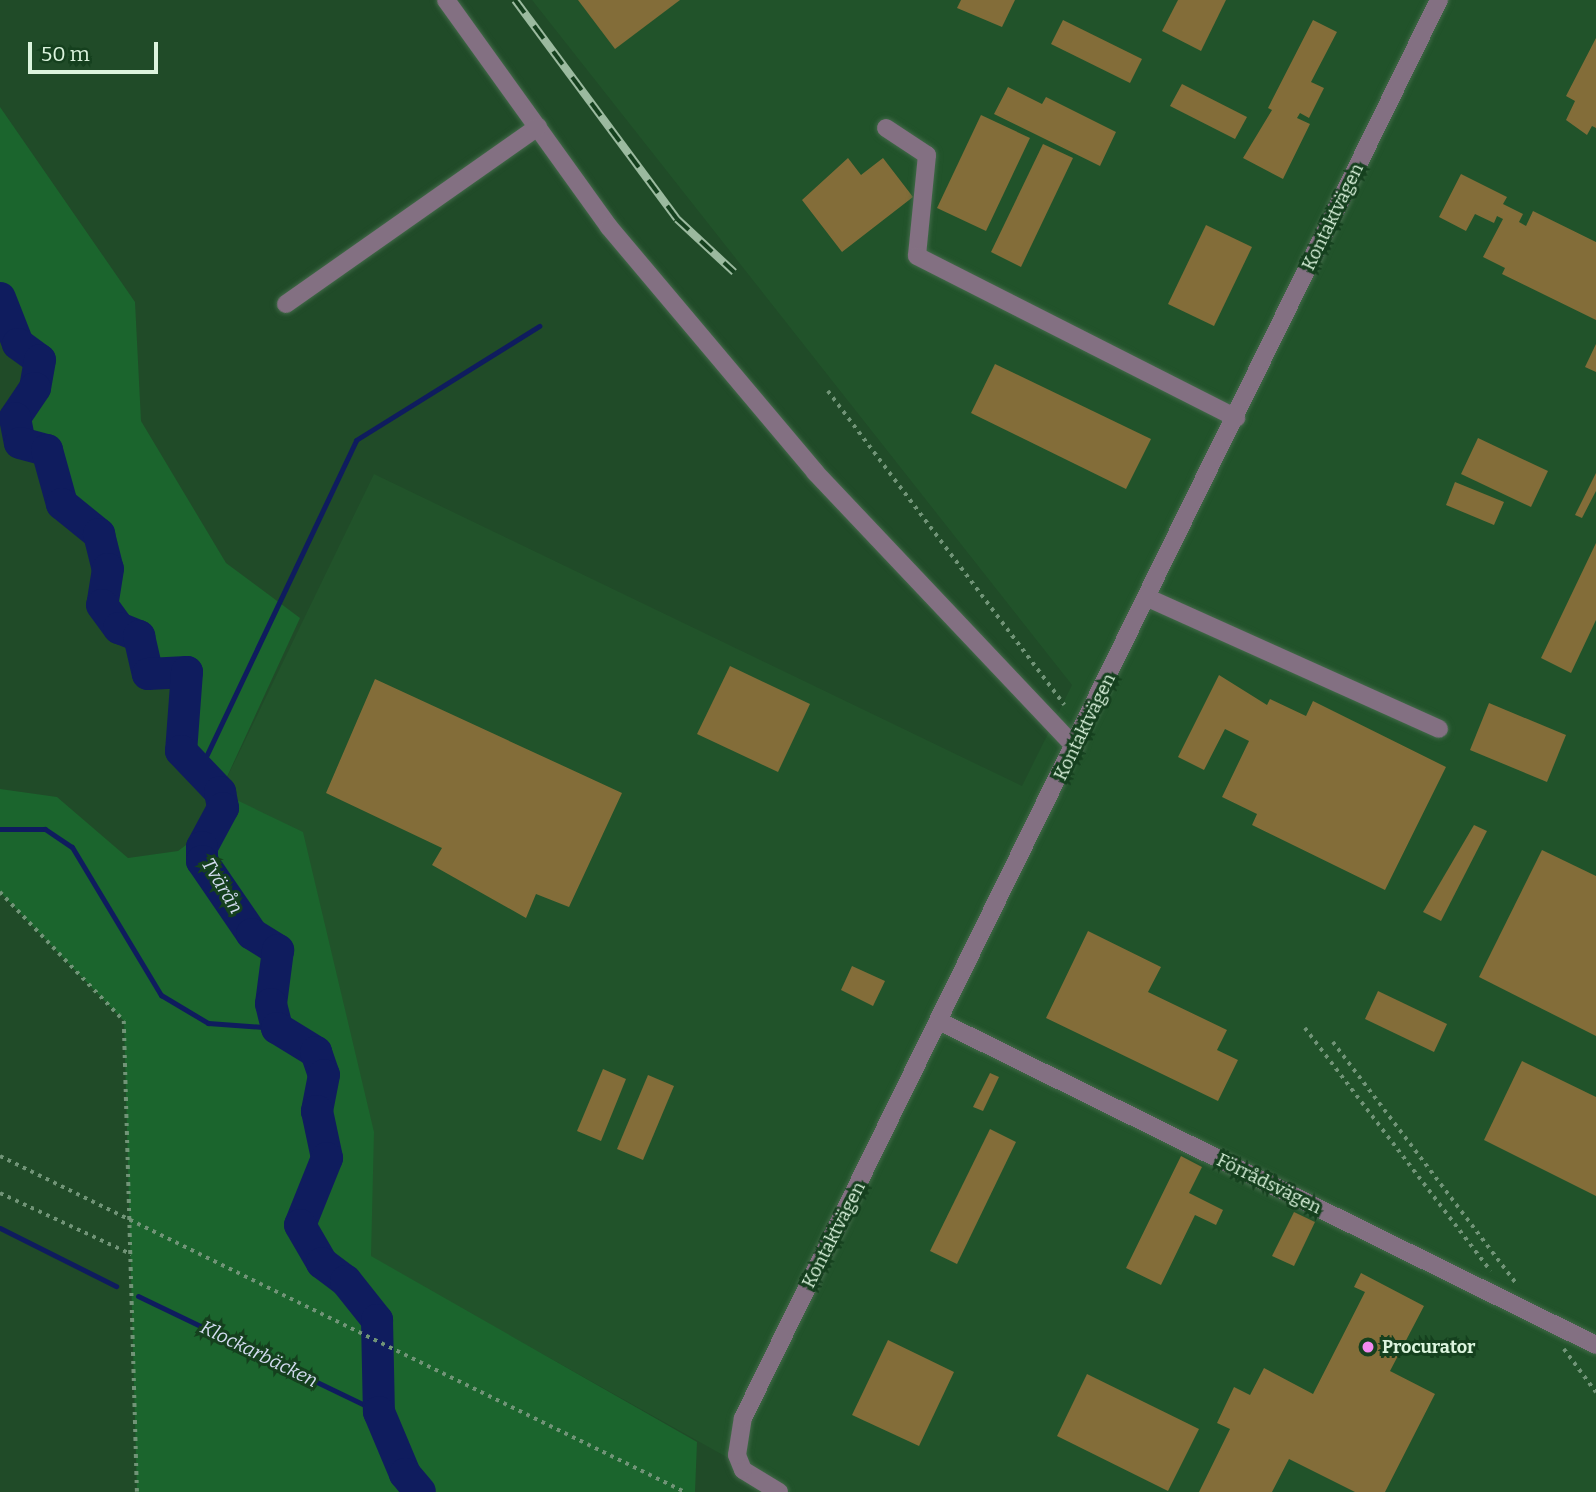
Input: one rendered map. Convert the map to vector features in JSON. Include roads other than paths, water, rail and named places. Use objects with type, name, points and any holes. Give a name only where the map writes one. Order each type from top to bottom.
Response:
[{"type":"street","points":[[446,0],[609,226],[815,472],[1075,747]]},
{"type":"street","name":"Kontaktvägen","points":[[779,1492],[743,1470],[737,1455],[743,1418],[941,1022],[1236,418],[1434,2]]},
{"type":"street","points":[[286,304],[538,127]]},
{"type":"street","points":[[886,128],[927,155],[917,256],[1236,418]]},
{"type":"street","points":[[1148,598],[1438,729]]},
{"type":"street","name":"Förrådsvägen","points":[[941,1022],[1596,1345]]},
{"type":"waterway","name":"Tvärån","points":[[0,298],[18,344],[40,360],[35,388],[15,418],[20,443],[47,450],[62,504],[99,534],[108,569],[102,605],[119,628],[139,636],[148,674],[187,672],[181,751],[220,792],[223,808],[202,847],[202,861],[252,934],[278,950],[271,1004],[277,1028],[316,1052],[324,1075],[317,1111],[327,1158],[300,1225],[322,1263],[346,1281],[377,1320],[379,1412],[405,1474],[420,1492]]},
{"type":"waterway","points":[[201,767],[356,440],[539,326]]},
{"type":"waterway","points":[[0,829],[45,829],[72,847],[161,995],[208,1023],[277,1028]]},
{"type":"waterway","name":"Klockarbäcken","points":[[0,1228],[116,1286]]},
{"type":"waterway","name":"Klockarbäcken","points":[[138,1296],[379,1412]]},
{"type":"railway","points":[[515,0],[677,219],[734,272]]},
{"type":"place","name":"Procurator","points":[[1368,1347]]}]
